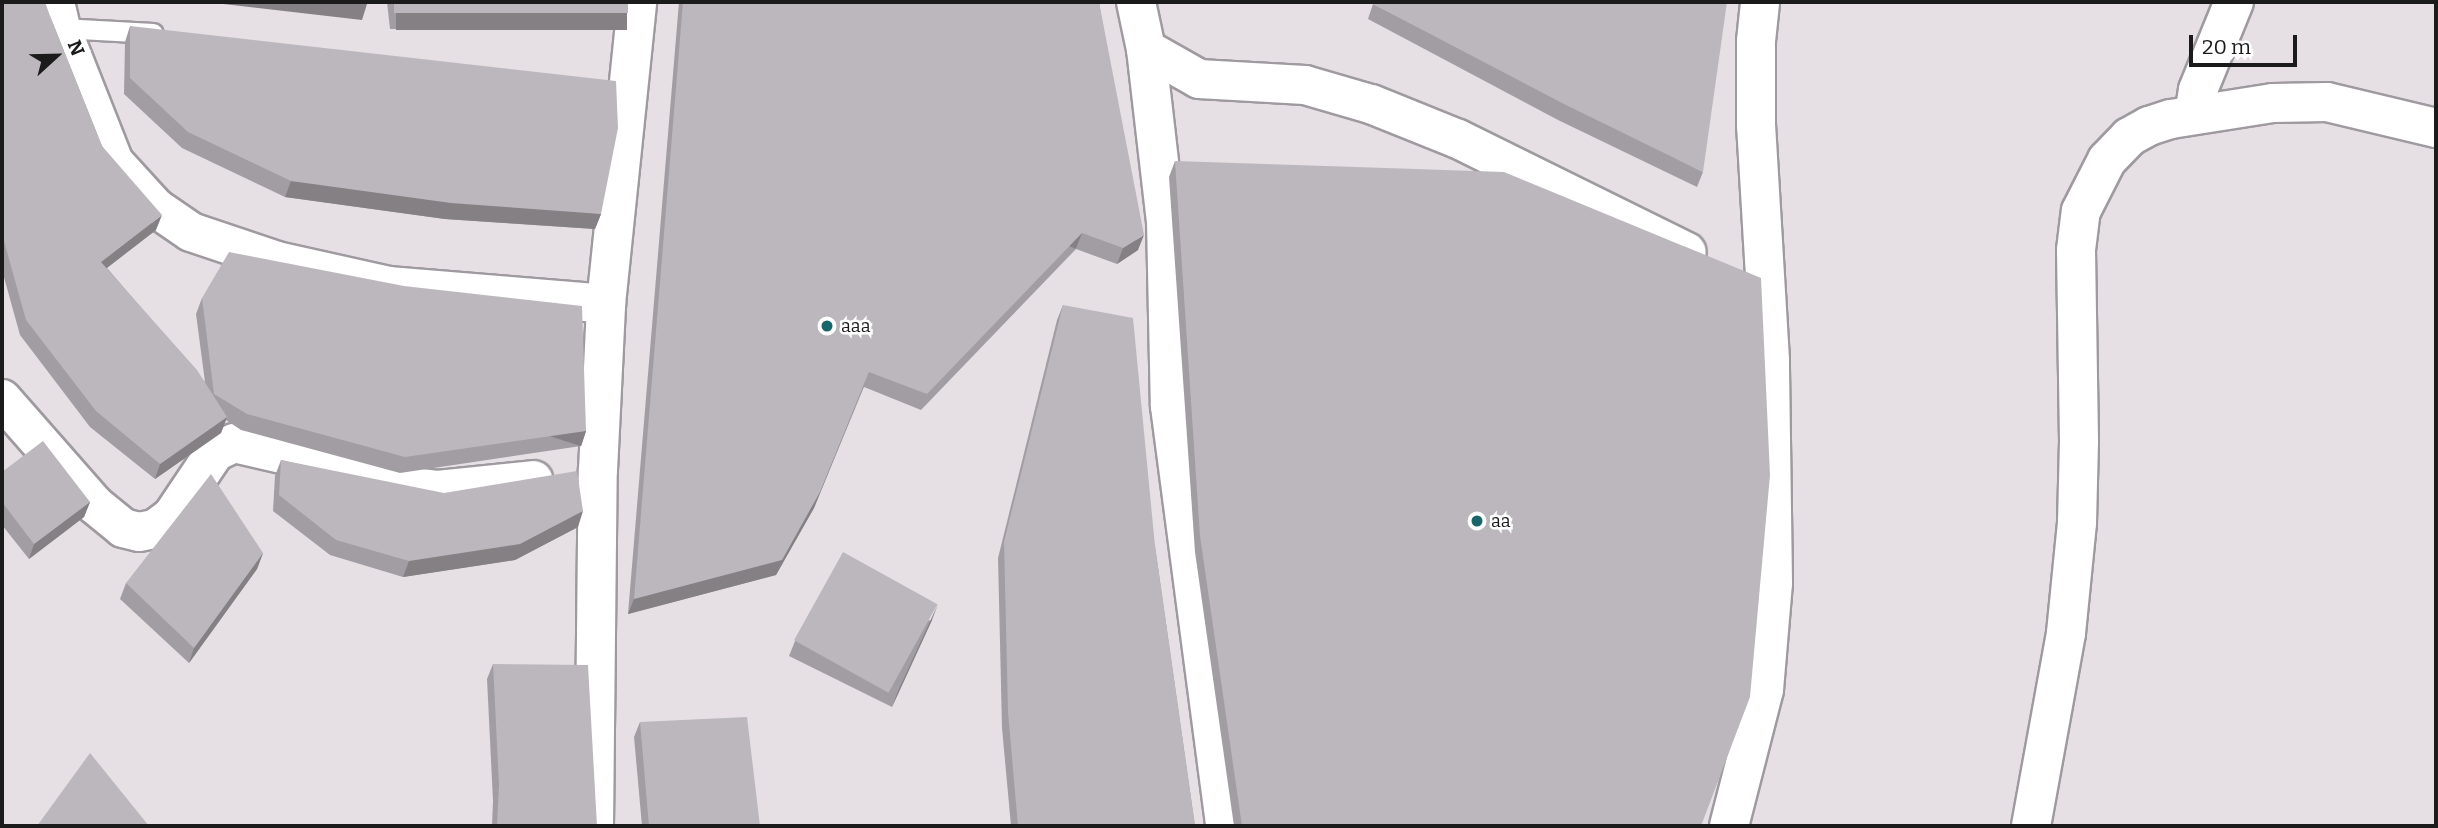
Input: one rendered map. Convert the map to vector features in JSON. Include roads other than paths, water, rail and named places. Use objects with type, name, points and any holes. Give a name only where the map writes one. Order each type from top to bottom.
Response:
[{"type":"street","points":[[594,826],[598,470],[606,304],[637,2]]},
{"type":"street","points":[[1136,2],[1146,49],[1166,221],[1170,406],[1226,826]]},
{"type":"street","points":[[1729,826],[1764,690],[1773,583],[1770,360],[1756,126],[1759,2]]},
{"type":"street","points":[[2194,115],[2198,90],[2234,2]]},
{"type":"street","points":[[58,15],[114,162],[156,208],[191,232],[276,261],[389,286],[606,304]]},
{"type":"street","points":[[1146,49],[1199,79],[1305,85],[1371,104],[1458,139],[1764,292]]},
{"type":"street","points":[[2031,826],[2066,633],[2077,523],[2079,441],[2076,250],[2081,211],[2107,160],[2129,137],[2149,126],[2194,115],[2273,103],[2327,102],[2436,128]]},
{"type":"street","points":[[2,399],[95,505],[123,528],[139,532],[155,529],[172,516],[215,452],[234,443],[334,466],[378,483],[438,490],[598,470]]},
{"type":"lane","points":[[58,15],[169,34]]},
{"type":"place","name":"aaa","points":[[827,326]]},
{"type":"place","name":"aa","points":[[1477,521]]}]
